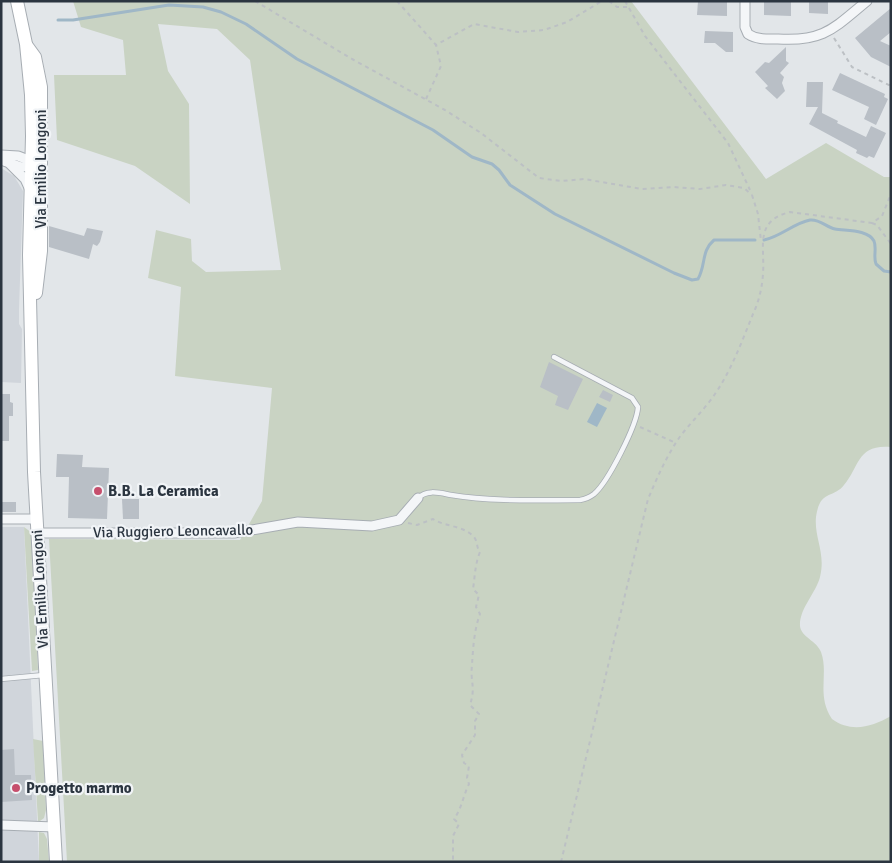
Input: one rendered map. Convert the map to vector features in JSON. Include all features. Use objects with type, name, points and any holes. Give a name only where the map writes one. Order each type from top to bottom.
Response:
[{"type":"street","name":"Via Emilio Longoni","points":[[17,1],[26,44],[32,136],[29,255],[36,519],[56,862]]},
{"type":"street","points":[[745,1],[745,27],[752,36],[802,40],[830,31],[867,1]]},
{"type":"street","name":"Via Emilio Longoni","points":[[26,44],[35,57],[41,87],[40,251],[32,317]]},
{"type":"street","name":"Via Emilio Longoni","points":[[32,164],[37,146],[37,99],[41,87]]},
{"type":"street","points":[[1,160],[11,160],[27,148],[32,136]]},
{"type":"street","points":[[1,155],[21,167],[32,164]]},
{"type":"street","points":[[11,160],[25,179],[31,192]]},
{"type":"street","name":"Via Emilio Longoni","points":[[32,164],[36,169],[34,239],[40,251]]},
{"type":"street","points":[[399,520],[418,498]]},
{"type":"street","points":[[1,520],[36,519]]},
{"type":"street","name":"Via Ruggiero Leoncavallo","points":[[37,533],[234,533],[252,532],[287,523],[364,526],[399,520]]},
{"type":"street","points":[[1,824],[54,827]]},
{"type":"lane","points":[[418,498],[422,494],[432,492],[496,500],[587,499],[604,482],[634,425],[638,407],[632,398],[554,357]]},
{"type":"lane","points":[[1,679],[45,675]]},
{"type":"path","points":[[256,1],[352,59],[426,99],[467,124],[533,175],[545,180],[584,179],[642,189],[673,187],[700,189],[726,185],[744,188],[752,195]]},
{"type":"path","points":[[398,1],[436,45],[441,66],[426,99]]},
{"type":"path","points":[[436,45],[474,24],[518,32],[544,30],[567,22],[602,1]]},
{"type":"path","points":[[609,1],[617,7],[628,7]]},
{"type":"path","points":[[561,862],[642,519],[656,480],[676,443],[716,393],[734,360],[757,305],[761,290],[763,266],[758,214],[752,195],[724,136],[645,36],[626,1]]},
{"type":"path","points":[[830,31],[852,67],[891,86]]},
{"type":"path","points":[[872,223],[882,216],[891,194]]},
{"type":"path","points":[[762,248],[764,234],[772,220],[780,214],[790,212],[872,223],[876,225],[891,244]]},
{"type":"path","points":[[634,425],[676,443]]},
{"type":"path","points":[[399,520],[417,525],[433,519],[442,525],[456,527],[473,536],[480,552],[475,564],[476,573],[473,589],[479,595],[476,607],[480,614],[476,626],[472,664],[474,690],[470,705],[479,714],[475,721],[475,735],[462,755],[464,763],[469,766],[467,778],[469,784],[461,798],[459,812],[454,819],[459,824],[453,836],[454,862]]},
{"type":"shaded area","points":[[1,168],[14,176],[23,191],[19,310],[19,324],[22,329],[21,383],[1,382]]},
{"type":"shaded area","points":[[1,527],[24,527],[39,862],[1,862]]},
{"type":"green space","points":[[73,1],[631,1],[766,179],[826,143],[884,177],[891,177],[891,447],[880,447],[865,453],[844,485],[821,502],[816,517],[822,560],[820,577],[802,613],[800,626],[803,633],[821,652],[824,668],[825,702],[832,719],[847,726],[862,727],[891,716],[891,862],[67,862],[49,539],[240,540],[262,501],[272,388],[175,376],[181,287],[148,278],[156,230],[191,239],[192,261],[206,272],[281,270],[250,60],[217,29],[158,24],[168,71],[189,104],[190,204],[135,166],[57,140],[54,75],[126,75],[123,40],[81,27]]},
{"type":"green space","points":[[24,527],[32,533],[38,670],[32,671]]},
{"type":"green space","points":[[33,739],[43,741],[46,810],[44,818],[40,821],[38,821]]},
{"type":"green space","points":[[39,832],[44,833],[47,839],[49,862],[39,862]]},
{"type":"water","points":[[597,403],[607,408],[597,427],[587,422]]},
{"type":"building","points":[[698,1],[727,1],[727,16],[697,15]]},
{"type":"building","points":[[764,1],[791,1],[791,16],[764,15]]},
{"type":"building","points":[[809,1],[828,1],[828,14],[809,13]]},
{"type":"building","points":[[891,8],[891,32],[880,41],[891,46],[891,67],[871,57],[855,38]]},
{"type":"building","points":[[705,31],[733,32],[733,52],[726,52],[715,43],[704,43]]},
{"type":"building","points":[[786,47],[786,61],[789,63],[780,73],[784,77],[782,83],[785,91],[777,99],[765,88],[768,86],[755,72],[765,62],[769,63]]},
{"type":"building","points":[[840,73],[885,94],[884,97],[888,99],[876,125],[864,119],[869,107],[832,90]]},
{"type":"building","points":[[807,82],[823,82],[822,113],[838,121],[837,123],[866,137],[871,126],[886,133],[874,158],[869,156],[867,158],[856,153],[857,150],[809,124],[818,107],[806,107]]},
{"type":"building","points":[[49,226],[84,236],[87,228],[103,231],[97,246],[93,244],[89,259],[49,247]]},
{"type":"building","points":[[549,362],[583,379],[568,410],[555,405],[558,396],[540,387]]},
{"type":"building","points":[[603,390],[613,395],[610,402],[599,397]]},
{"type":"building","points":[[1,394],[10,394],[10,402],[13,403],[13,416],[9,416],[9,441],[1,441]]},
{"type":"building","points":[[57,454],[83,455],[82,467],[109,468],[107,519],[68,518],[69,477],[56,477]]},
{"type":"building","points":[[122,499],[139,499],[139,519],[123,519]]},
{"type":"building","points":[[1,502],[16,502],[16,512],[1,512]]},
{"type":"building","name":"Progetto marmo","points":[[14,749],[15,775],[31,775],[32,800],[1,802],[1,750]]},
{"type":"waterway","points":[[58,20],[73,20],[169,5],[203,7],[221,12],[246,24],[297,59],[433,130],[472,157],[492,164],[510,185],[555,214],[674,273],[692,280],[698,279],[705,253],[714,240],[755,240]]},
{"type":"waterway","points":[[764,240],[810,220],[835,229],[862,232],[874,241],[876,264],[884,271],[891,272]]},
{"type":"place","name":"B.B. La Ceramica","points":[[98,491]]},
{"type":"place","name":"Progetto marmo","points":[[16,788]]}]
